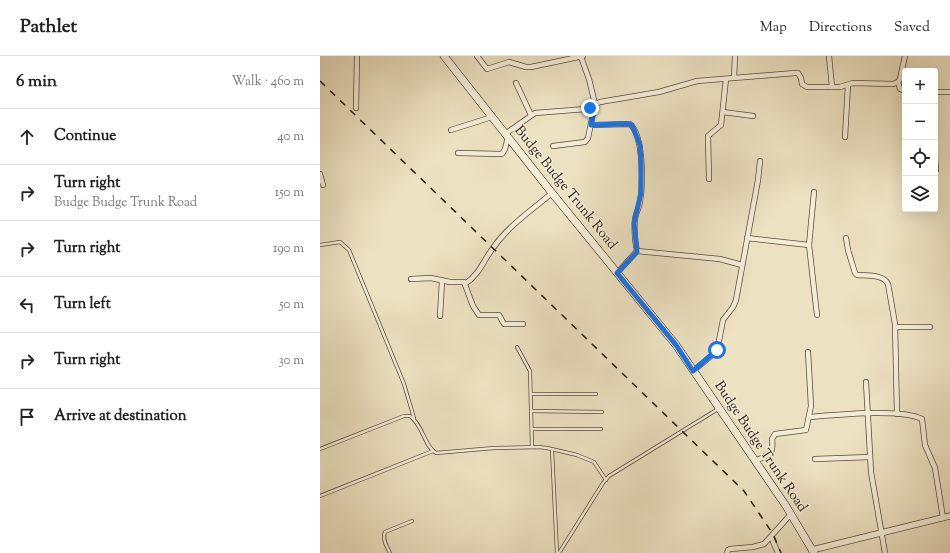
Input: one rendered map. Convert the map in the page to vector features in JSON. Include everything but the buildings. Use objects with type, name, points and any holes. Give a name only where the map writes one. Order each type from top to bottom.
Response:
[{"type":"main road","name":"Budge Budge Trunk Road","points":[[445,56],[552,193],[676,345],[791,514],[813,551]]},
{"type":"street","points":[[356,108],[357,56]]},
{"type":"street","points":[[477,56],[487,69],[507,62],[526,67],[563,58],[582,56],[595,104],[588,138],[585,142],[553,146]]},
{"type":"street","points":[[734,78],[735,56]]},
{"type":"street","points":[[829,56],[832,87]]},
{"type":"street","points":[[902,90],[900,89],[898,82],[904,56]]},
{"type":"street","points":[[458,153],[502,154],[505,149],[507,136],[531,115],[586,109],[600,102],[659,92],[697,81],[798,73],[804,86],[832,87],[853,83],[893,84],[898,82]]},
{"type":"street","points":[[709,179],[708,136],[720,127],[722,121],[726,79]]},
{"type":"street","points":[[516,83],[531,115]]},
{"type":"street","points":[[845,137],[848,85]]},
{"type":"street","points":[[938,92],[950,92]]},
{"type":"street","points":[[723,112],[752,116]]},
{"type":"street","points":[[451,130],[492,117]]},
{"type":"street","points":[[591,125],[630,124],[634,129],[640,145],[641,193],[634,223],[637,252],[617,273]]},
{"type":"street","points":[[693,371],[717,350],[723,320],[736,300],[758,180],[760,161]]},
{"type":"street","points":[[320,174],[323,185]]},
{"type":"street","points":[[814,192],[809,245],[817,315]]},
{"type":"street","points":[[465,284],[475,277],[492,248],[500,239],[519,220],[552,193]]},
{"type":"street","points":[[747,238],[809,245]]},
{"type":"street","points":[[846,238],[855,273],[857,275],[883,278],[886,280],[896,327],[897,414]]},
{"type":"street","points":[[637,252],[720,259],[742,265]]},
{"type":"street","points":[[411,279],[431,278],[460,281],[465,284],[473,306],[479,315],[499,315],[504,324],[523,324]]},
{"type":"street","points":[[440,316],[442,280]]},
{"type":"street","points":[[896,327],[930,327]]},
{"type":"street","points":[[755,461],[772,451],[772,436],[775,434],[804,431],[808,426],[812,395],[808,352]]},
{"type":"street","points":[[866,382],[871,472],[885,553]]},
{"type":"street","points":[[810,417],[897,414],[917,416],[922,419],[924,445],[935,468],[943,518]]},
{"type":"street","points":[[815,459],[870,457]]},
{"type":"street","points":[[727,553],[730,549],[761,545],[771,537],[791,514]]},
{"type":"street","points":[[813,551],[950,516]]},
{"type":"street","points":[[771,537],[778,553]]},
{"type":"lane","points":[[320,245],[340,242],[349,250],[401,377],[414,419]]},
{"type":"lane","points":[[518,347],[529,367],[532,447]]},
{"type":"lane","points":[[531,394],[596,394]]},
{"type":"lane","points":[[558,553],[606,480],[617,470],[636,460],[719,408]]},
{"type":"lane","points":[[531,411],[602,412]]},
{"type":"lane","points":[[320,449],[404,416],[410,416],[419,424],[433,451]]},
{"type":"lane","points":[[532,429],[601,429]]},
{"type":"lane","points":[[320,496],[433,451],[443,453],[494,448],[532,447],[552,450],[577,455],[594,462],[606,480]]},
{"type":"lane","points":[[552,450],[558,553]]},
{"type":"lane","points":[[390,553],[383,535],[385,532],[412,521]]},
{"type":"railway","points":[[320,81],[744,491],[773,534],[781,553]]},
{"type":"route","points":[[590,108],[595,104],[591,125],[632,125],[641,149],[641,193],[634,223],[637,252],[617,273],[676,345],[693,371],[717,350]]}]
